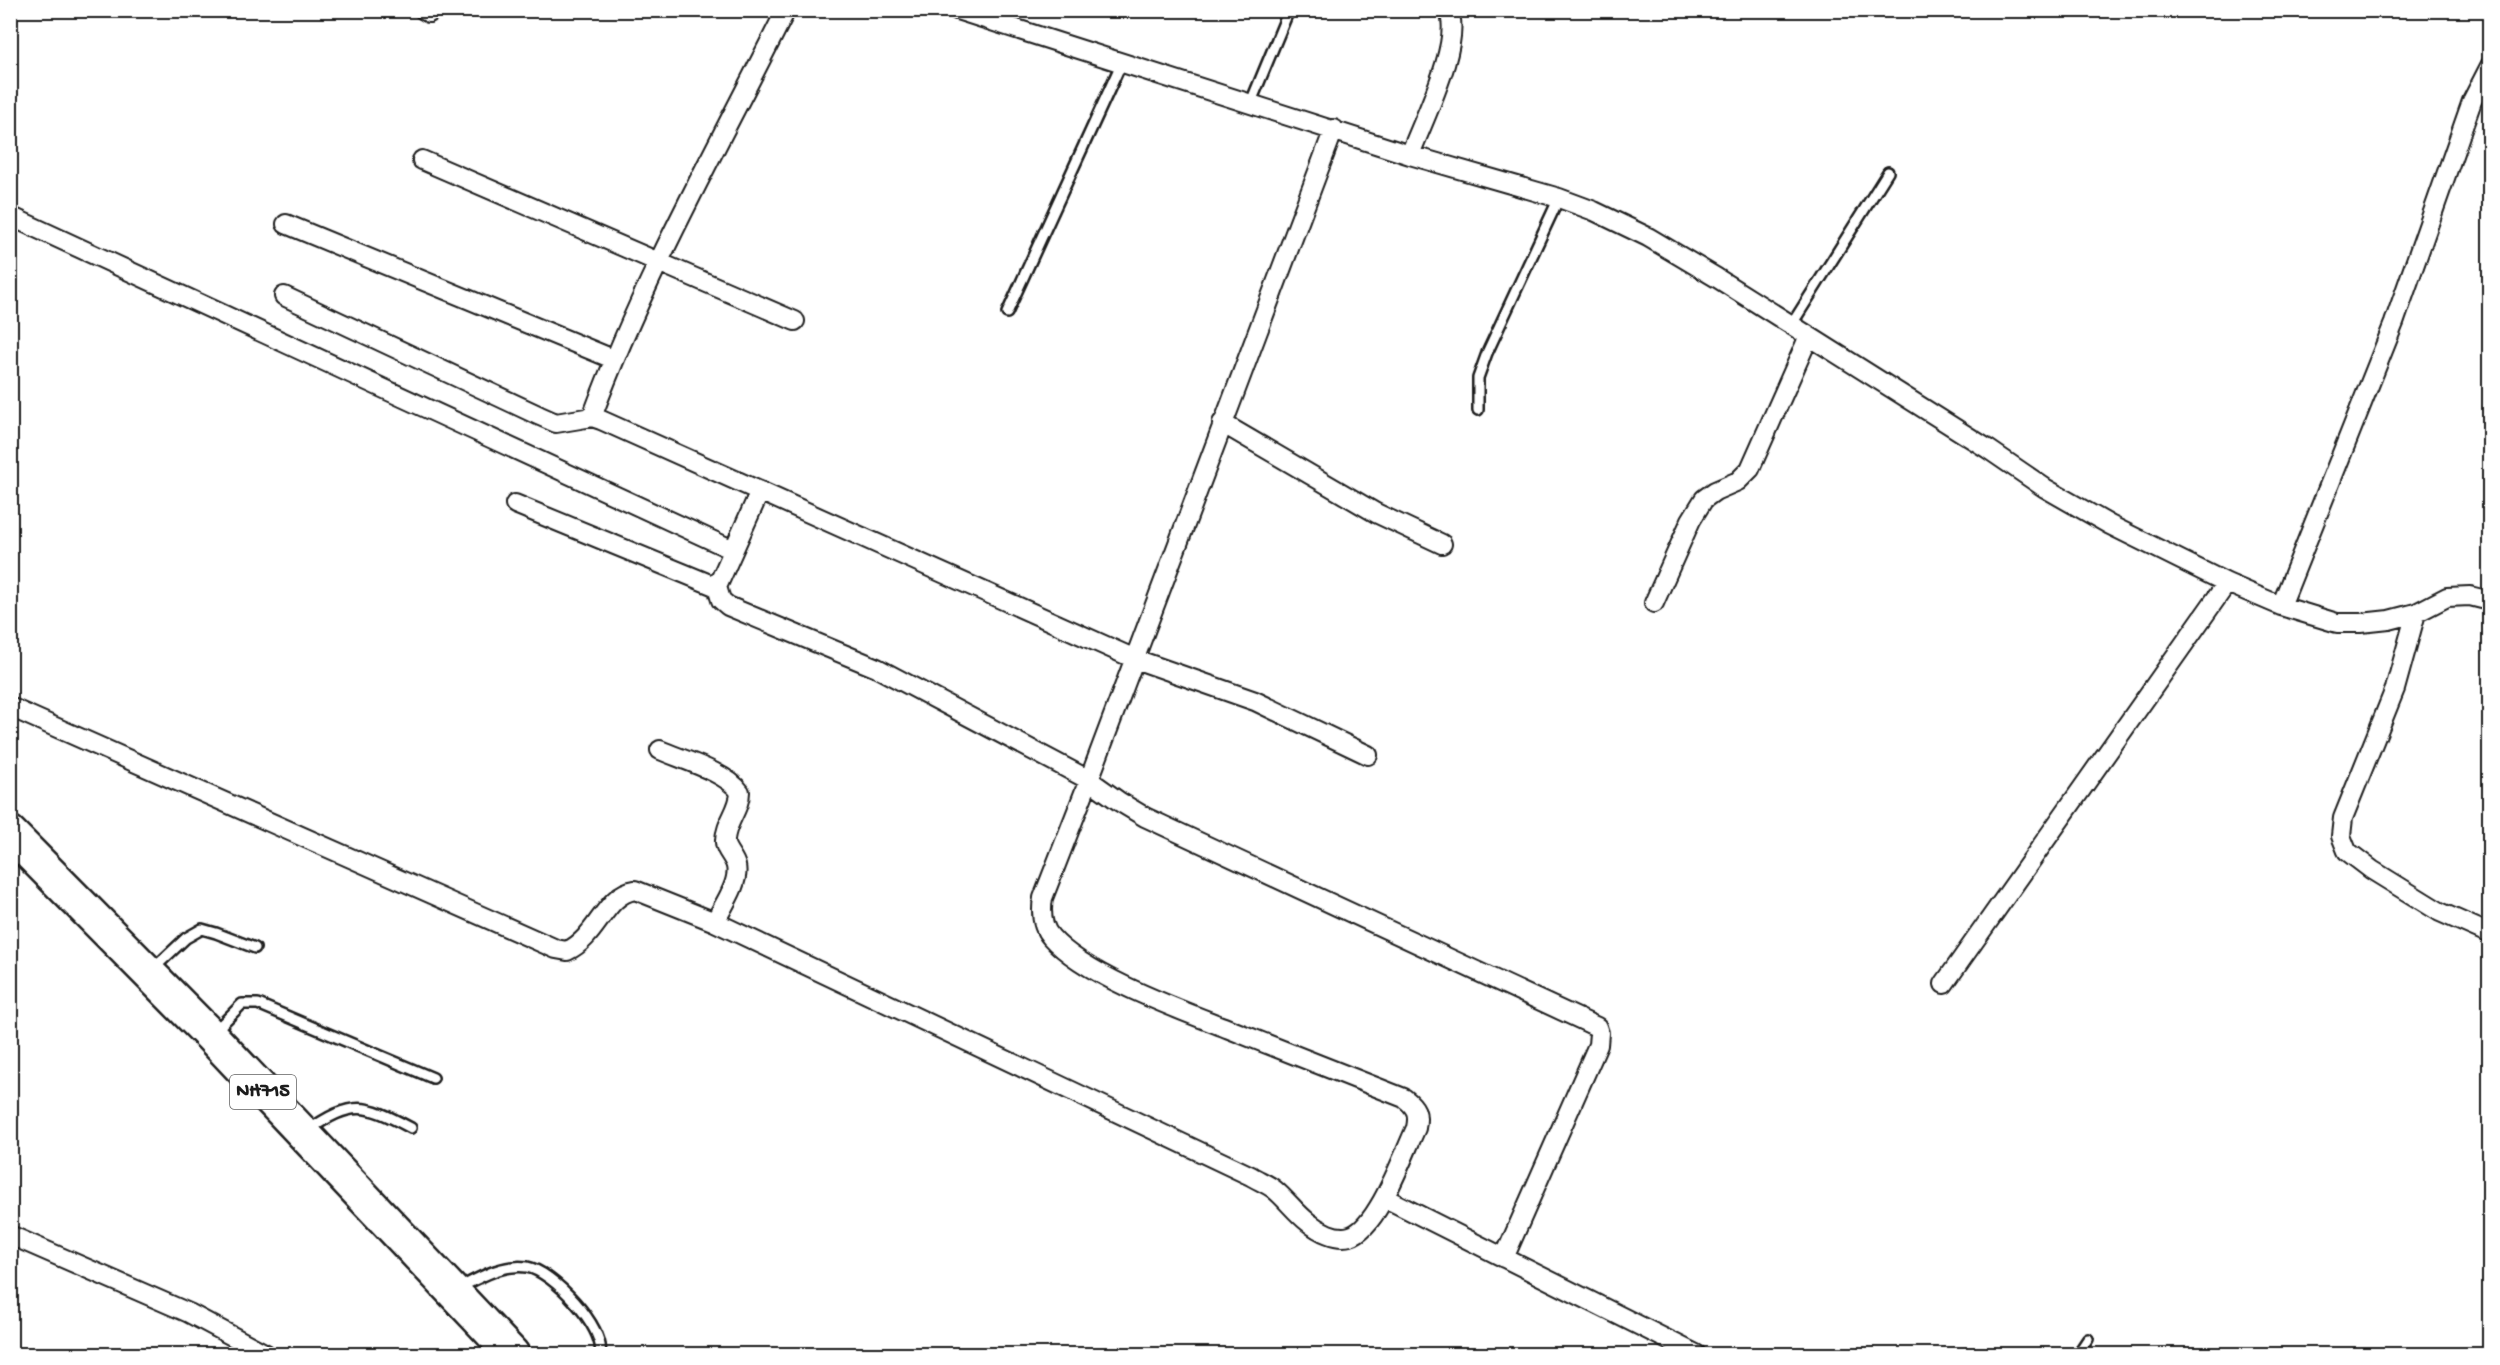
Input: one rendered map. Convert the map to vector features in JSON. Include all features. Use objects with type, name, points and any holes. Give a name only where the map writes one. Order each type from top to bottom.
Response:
[{"type":"highway","name":"NH715","points":[[10,833],[211,1036],[302,1135],[512,1354]]},
{"type":"street","points":[[592,417],[613,359],[659,262],[786,10]]},
{"type":"street","points":[[957,10],[1410,154],[1559,198],[1594,211],[1648,237],[1791,324],[1988,449],[2045,488],[2110,525],[2227,583],[2281,606],[2337,622],[2361,623],[2389,620],[2416,613],[2447,597],[2470,596],[2490,601]]},
{"type":"street","points":[[1410,154],[1450,51],[1453,29],[1448,10]]},
{"type":"street","points":[[2281,606],[2394,323],[2472,101],[2490,66]]},
{"type":"street","points":[[10,707],[556,949],[567,951],[577,946],[590,935],[613,902],[625,892],[635,890],[715,922],[1251,1176],[1274,1188],[1306,1221],[1322,1232],[1340,1237],[1352,1236],[1366,1224],[1385,1198],[1416,1128],[1418,1117],[1415,1107],[1404,1098],[1178,1009],[1119,983],[1063,949],[1049,935],[1041,914],[1043,898],[1334,129]]},
{"type":"street","points":[[422,160],[795,321]]},
{"type":"street","points":[[10,216],[733,550]]},
{"type":"street","points":[[286,224],[613,359]]},
{"type":"street","points":[[284,296],[556,423],[592,417],[1135,659],[1255,701],[1368,755]]},
{"type":"street","points":[[1654,603],[1691,520],[1704,499],[1714,491],[1738,481],[1750,469],[1809,336]]},
{"type":"street","points":[[1222,423],[1376,513],[1442,544]]},
{"type":"street","points":[[760,491],[717,587],[721,600],[728,606],[877,668],[1089,780],[1119,802],[1145,817],[1597,1028],[1598,1045],[1504,1258]]},
{"type":"street","points":[[515,504],[717,587]]},
{"type":"street","points":[[1944,984],[2227,583]]},
{"type":"street","points":[[2416,613],[2395,689],[2343,818],[2341,836],[2347,851],[2372,870],[2440,912],[2490,934]]},
{"type":"street","points":[[660,750],[721,776],[736,785],[740,792],[738,809],[727,829],[724,843],[736,865],[737,874],[715,922]]},
{"type":"street","points":[[1385,1198],[1696,1354]]},
{"type":"street","points":[[10,1234],[189,1313],[261,1353]]},
{"type":"lane","points":[[1251,102],[1289,10]]},
{"type":"lane","points":[[1007,313],[1122,62]]},
{"type":"lane","points":[[1791,324],[1888,172]]},
{"type":"lane","points":[[1478,410],[1478,378],[1487,353],[1559,198]]},
{"type":"lane","points":[[148,974],[186,938],[202,929],[255,948]]},
{"type":"lane","points":[[211,1036],[236,1008],[242,1004],[258,1004],[434,1078]]},
{"type":"lane","points":[[302,1135],[336,1114],[347,1109],[359,1108],[383,1113],[411,1128]]},
{"type":"lane","points":[[452,1291],[491,1273],[528,1267],[551,1278],[581,1309],[595,1331],[602,1349],[600,1354]]},
{"type":"lane","points":[[2078,1354],[2088,1339]]}]
